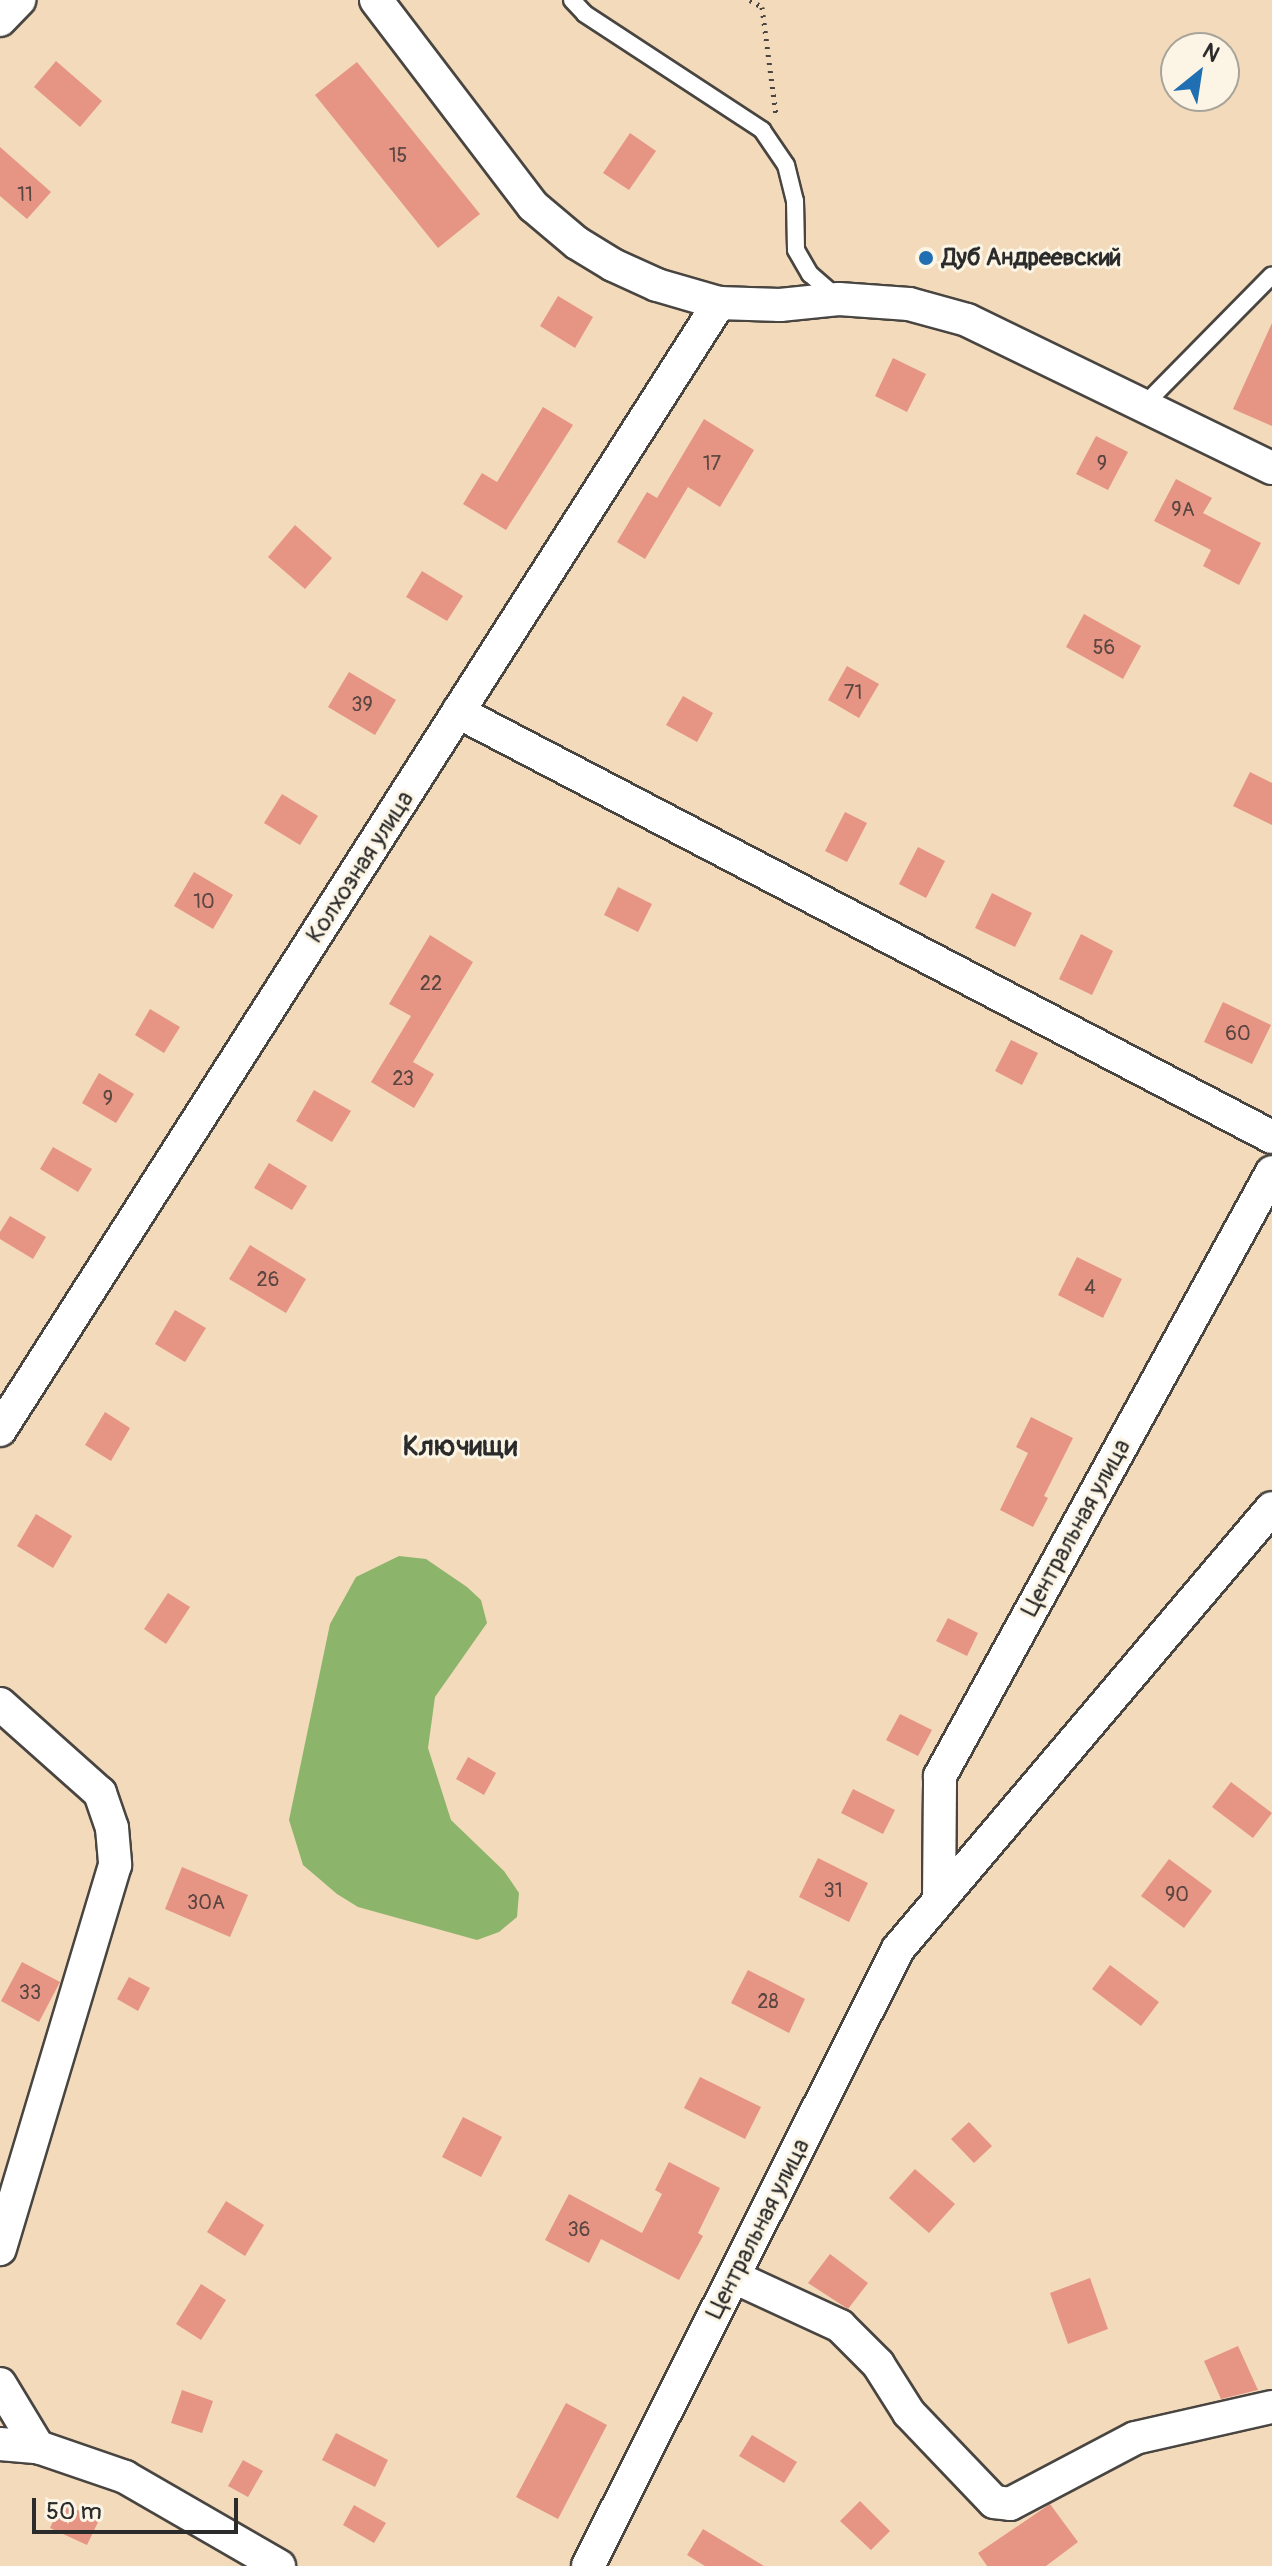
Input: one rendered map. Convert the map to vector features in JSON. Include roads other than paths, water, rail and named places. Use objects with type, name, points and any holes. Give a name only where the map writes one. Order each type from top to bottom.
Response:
[{"type":"street","points":[[0,20],[19,0]]},
{"type":"street","points":[[376,0],[533,206],[577,243],[613,265],[657,285],[719,303],[780,305],[839,299],[909,304],[967,320],[1272,468]]},
{"type":"street","name":"Колхозная улица","points":[[0,1430],[719,303]]},
{"type":"street","points":[[458,712],[1272,1137]]},
{"type":"street","name":"Центральная улица","points":[[939,1899],[940,1776],[1272,1172]]},
{"type":"street","name":"Центральная улица","points":[[588,2566],[898,1949],[1272,1509]]},
{"type":"street","points":[[0,1704],[100,1793],[112,1828],[115,1865],[0,2249]]},
{"type":"street","points":[[734,2277],[840,2326],[878,2364],[909,2413],[994,2502],[1010,2504],[1135,2438],[1272,2407]]},
{"type":"street","points":[[0,2384],[38,2447]]},
{"type":"street","points":[[0,2444],[38,2447],[125,2477],[279,2566]]},
{"type":"lane","points":[[572,0],[585,14],[762,130],[781,158],[795,201],[796,250],[810,274],[839,299]]},
{"type":"lane","points":[[1144,405],[1272,275]]},
{"type":"place","name":"Дуб Андреевский","points":[[926,258]]},
{"type":"district","name":"Ключищи","points":[[460,1447]]}]
